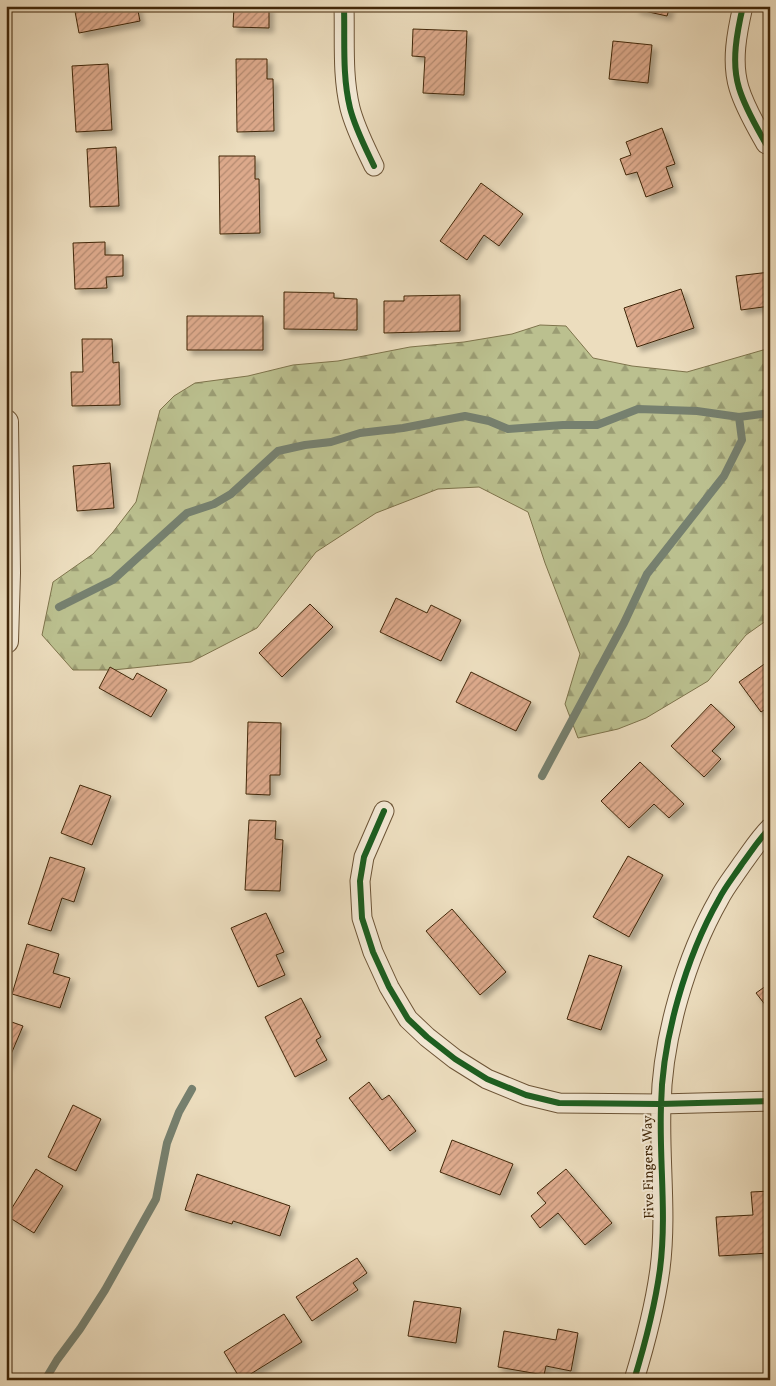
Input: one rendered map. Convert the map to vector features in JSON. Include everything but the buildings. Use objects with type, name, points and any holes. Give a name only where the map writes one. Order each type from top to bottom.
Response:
[{"type":"street","points":[[344,6],[345,78],[350,108],[358,134],[374,166]]},
{"type":"street","points":[[743,6],[735,55],[739,86],[748,111],[766,144]]},
{"type":"street","points":[[6,422],[8,573],[6,641]]},
{"type":"street","points":[[384,811],[364,857],[360,881],[362,918],[373,952],[389,987],[408,1019],[455,1059],[487,1079],[526,1095],[559,1103],[660,1104],[770,1101]]},
{"type":"street","name":"Five Fingers Way","points":[[634,1380],[648,1327],[660,1269],[664,1211],[660,1104],[667,1048],[678,1002],[694,950],[719,898],[760,838],[770,828]]},
{"type":"green space","points":[[540,325],[566,326],[593,358],[632,366],[687,372],[770,348],[770,618],[746,635],[708,681],[646,718],[618,729],[578,738],[565,704],[580,654],[545,563],[528,512],[479,487],[438,489],[376,513],[316,552],[257,628],[191,662],[113,670],[73,670],[42,635],[53,582],[93,554],[136,502],[160,410],[174,396],[195,383],[248,376],[293,365],[338,361],[410,347],[464,342],[512,334]]},
{"type":"waterway","points":[[59,607],[113,580],[187,513],[214,504],[231,494],[278,451],[331,442],[360,433],[403,428],[465,416],[489,421],[508,429],[563,425],[597,425],[638,409],[697,411],[739,417],[770,413]]},
{"type":"waterway","points":[[542,776],[624,623],[647,574],[724,476],[742,440],[739,417]]},
{"type":"waterway","points":[[45,1380],[105,1290],[156,1199],[167,1143],[179,1112],[192,1089]]},
{"type":"cycle path","points":[[344,6],[347,96],[360,137],[374,166]]},
{"type":"cycle path","points":[[743,6],[736,47],[735,68],[744,103],[766,144]]},
{"type":"cycle path","points":[[6,422],[8,573],[6,641]]},
{"type":"cycle path","points":[[384,811],[364,857],[360,881],[362,918],[373,952],[389,987],[408,1019],[455,1059],[487,1079],[526,1095],[559,1103],[660,1104],[770,1101]]},
{"type":"cycle path","points":[[634,1380],[649,1325],[660,1269],[663,1228],[662,1080],[671,1026],[686,972],[707,922],[727,886],[770,828]]}]
